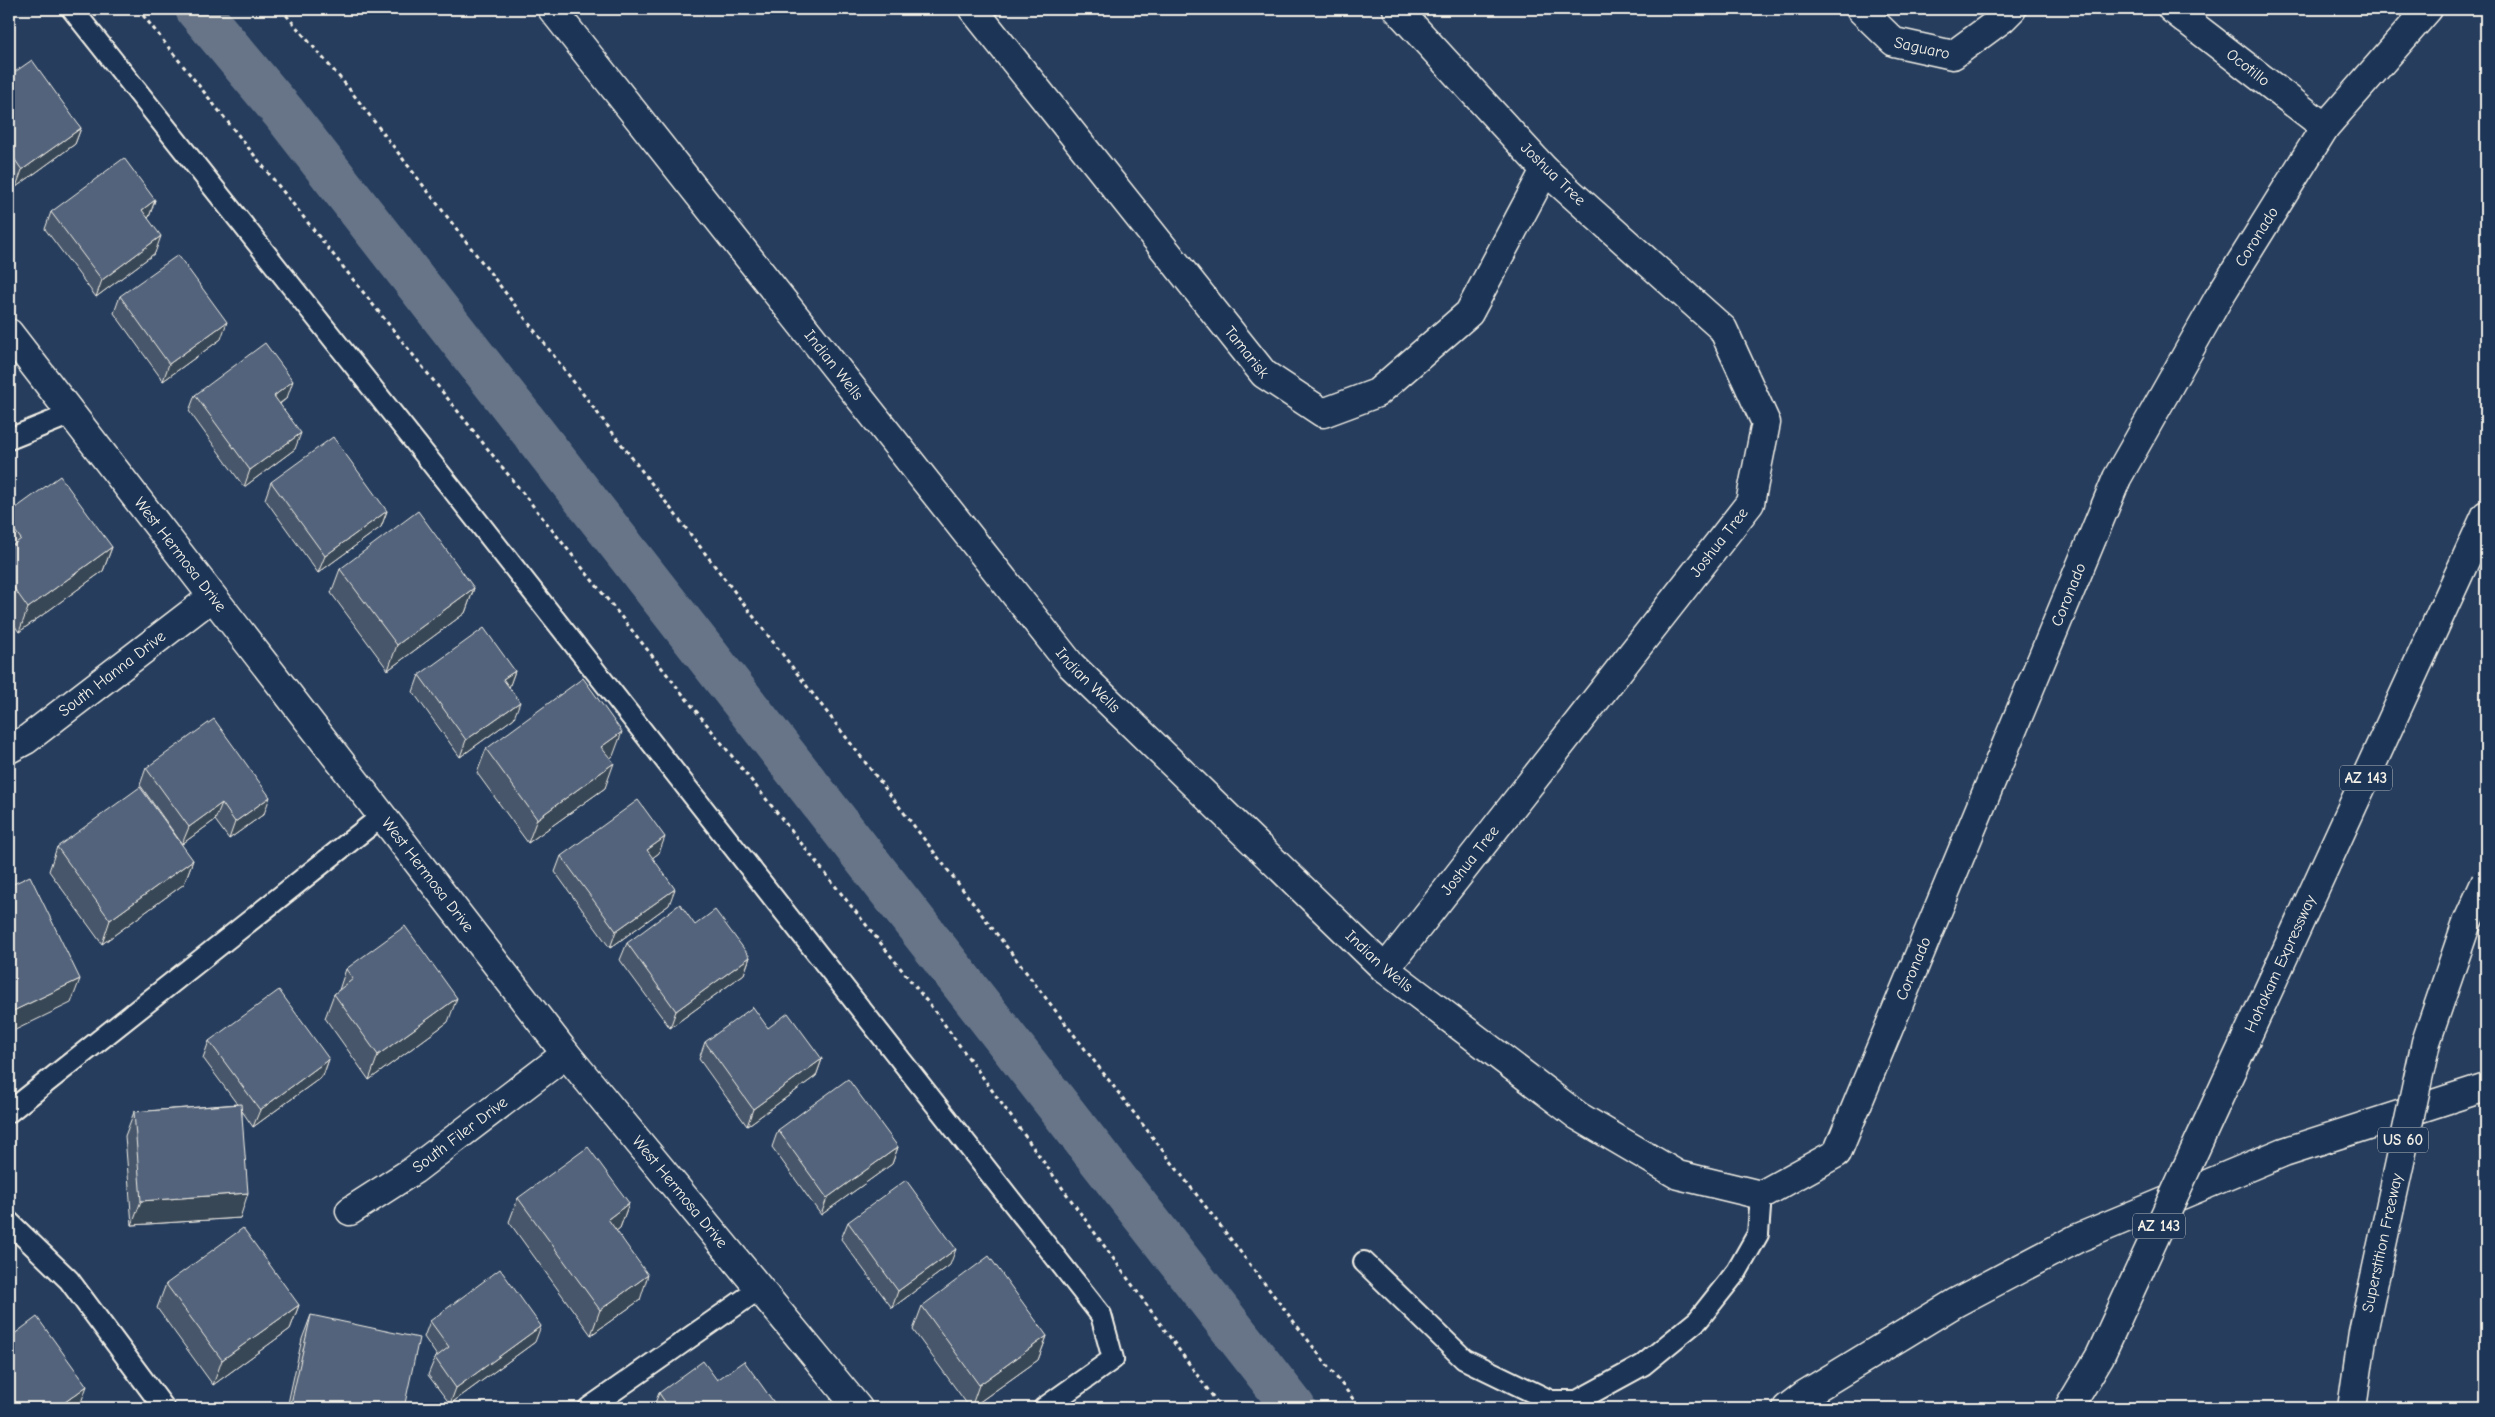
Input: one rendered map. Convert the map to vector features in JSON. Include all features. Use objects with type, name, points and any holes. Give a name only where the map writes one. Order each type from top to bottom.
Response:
[{"type":"main road","name":"Indian Wells","points":[[552,9],[1071,665],[1385,969],[1578,1116],[1678,1175],[1761,1195]]},
{"type":"main road","name":"Tamarisk","points":[[973,9],[1264,374],[1323,413],[1377,393],[1469,313],[1545,170]]},
{"type":"main road","name":"Joshua Tree","points":[[1385,969],[1750,503],[1766,423],[1723,329],[1545,170],[1397,9]]},
{"type":"main road","name":"Saguaro","points":[[1860,9],[1894,42],[1953,55],[2002,19],[2012,9]]},
{"type":"main road","name":"Ocotillo","points":[[2172,9],[2325,128]]},
{"type":"main road","name":"Coronado","points":[[1761,1195],[1837,1154],[2118,478],[2218,299],[2325,128],[2428,9]]},
{"type":"main road","name":"West Hermosa Drive","points":[[9,333],[566,1054],[858,1408]]},
{"type":"main road","name":"Hohokam Expressway","points":[[2069,1408],[2100,1356],[2486,515]]},
{"type":"main road","name":"South Hanna Drive","points":[[9,749],[26,740],[212,597]]},
{"type":"main road","name":"Superstition Freeway","points":[[2352,1408],[2362,1332],[2426,1042],[2466,925],[2486,881]]},
{"type":"main road","name":"South Filer Drive","points":[[350,1211],[414,1170],[566,1054]]},
{"type":"main road","points":[[1787,1408],[1804,1395],[1956,1303],[2078,1238],[2284,1152],[2486,1087]]},
{"type":"lane","points":[[72,9],[450,485],[1101,1315],[1113,1359],[1044,1408]]},
{"type":"lane","points":[[9,439],[71,414]]},
{"type":"lane","points":[[9,1112],[382,816]]},
{"type":"lane","points":[[1364,1262],[1464,1359],[1551,1401],[1577,1401],[1642,1364],[1698,1320],[1737,1271],[1758,1234],[1761,1195]]},
{"type":"lane","points":[[9,1222],[69,1280],[164,1408]]},
{"type":"lane","points":[[589,1408],[759,1289]]},
{"type":"path","points":[[138,9],[937,1014],[1221,1408]]},
{"type":"path","points":[[281,9],[347,86],[1360,1408]]},
{"type":"building","points":[[32,60],[81,128],[22,170],[9,151],[9,76]]},
{"type":"building","points":[[124,158],[155,200],[142,210],[161,236],[102,280],[51,212]]},
{"type":"building","points":[[178,255],[227,322],[169,364],[120,296]]},
{"type":"building","points":[[265,343],[293,381],[274,396],[301,433],[250,470],[195,395]]},
{"type":"building","points":[[333,437],[387,511],[325,556],[271,482]]},
{"type":"building","points":[[60,476],[112,547],[28,608],[9,581],[9,548],[21,539],[9,523],[9,513]]},
{"type":"building","points":[[418,511],[474,588],[397,645],[340,569]]},
{"type":"building","points":[[484,628],[515,671],[503,679],[520,702],[466,740],[419,675]]},
{"type":"building","points":[[583,678],[622,732],[601,747],[614,763],[537,819],[486,749]]},
{"type":"building","points":[[214,719],[270,797],[235,822],[222,803],[189,827],[146,768]]},
{"type":"building","points":[[140,787],[193,860],[110,920],[57,847]]},
{"type":"building","points":[[638,800],[665,837],[647,850],[675,889],[616,931],[561,856]]},
{"type":"building","points":[[30,876],[80,979],[9,1013],[9,886]]},
{"type":"building","points":[[680,904],[695,925],[715,910],[750,957],[676,1011],[627,943]]},
{"type":"building","points":[[405,926],[457,998],[378,1055],[334,994],[353,979],[346,969]]},
{"type":"building","points":[[279,990],[329,1059],[260,1110],[209,1041]]},
{"type":"building","points":[[753,1007],[768,1028],[788,1013],[822,1059],[753,1109],[705,1042]]},
{"type":"building","points":[[848,1079],[898,1147],[827,1198],[778,1130]]},
{"type":"building","points":[[241,1104],[248,1193],[141,1201],[134,1112]]},
{"type":"building","points":[[588,1147],[629,1203],[608,1219],[648,1275],[600,1310],[518,1198]]},
{"type":"building","points":[[906,1180],[956,1249],[898,1291],[848,1222]]},
{"type":"building","points":[[243,1228],[299,1305],[222,1360],[166,1284]]},
{"type":"building","points":[[989,1256],[1047,1336],[979,1385],[922,1306]]},
{"type":"building","points":[[500,1269],[541,1326],[456,1388],[435,1358],[449,1347],[430,1321]]},
{"type":"building","points":[[311,1315],[419,1338],[404,1408],[290,1408]]},
{"type":"building","points":[[37,1317],[87,1386],[57,1408],[9,1408],[9,1338]]},
{"type":"building","points":[[703,1361],[717,1380],[744,1361],[778,1408],[669,1408],[659,1393]]},
{"type":"waterway","points":[[197,9],[284,113],[1294,1408]]}]
